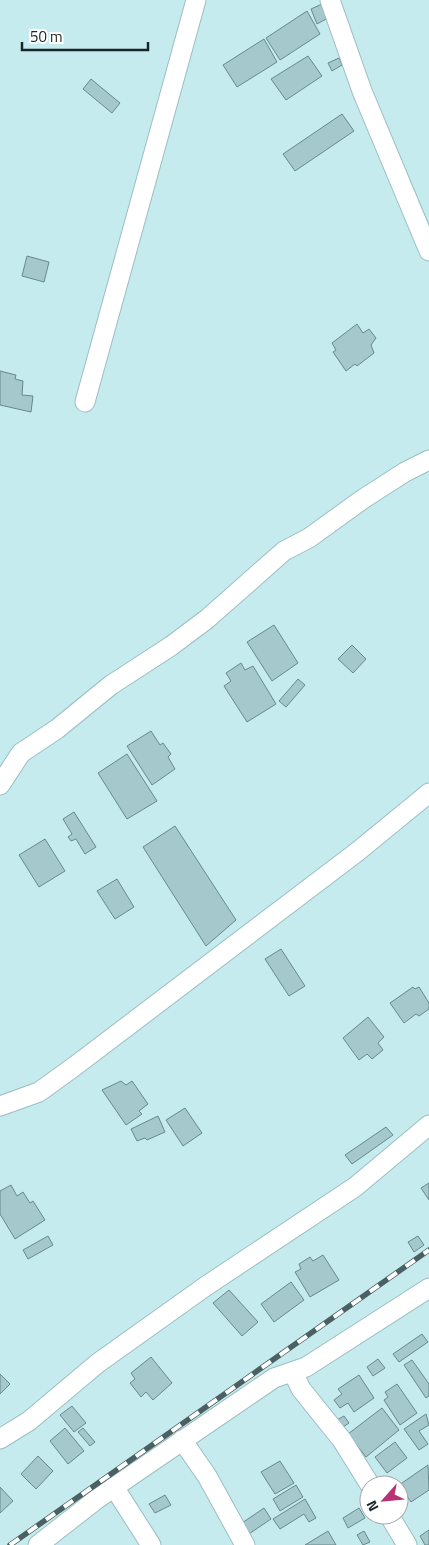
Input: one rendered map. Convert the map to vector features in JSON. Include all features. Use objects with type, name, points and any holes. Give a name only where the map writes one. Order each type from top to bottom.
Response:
[{"type":"street","points":[[85,402],[196,0]]},
{"type":"street","points":[[330,0],[362,91],[429,250]]},
{"type":"street","points":[[0,785],[21,753],[58,729],[110,685],[171,646],[207,619],[284,551],[309,538],[396,477],[429,460]]},
{"type":"street","points":[[0,1106],[39,1092],[76,1066],[350,858],[429,793]]},
{"type":"street","points":[[0,1439],[29,1421],[106,1357],[206,1286],[355,1187],[429,1125]]},
{"type":"street","points":[[38,1545],[114,1487],[274,1378],[306,1367],[429,1288]]},
{"type":"street","points":[[293,1372],[301,1388],[342,1440],[364,1475]]},
{"type":"street","points":[[182,1440],[207,1476],[245,1545]]},
{"type":"street","points":[[114,1487],[151,1545]]},
{"type":"street","points":[[395,1525],[407,1545]]},
{"type":"building","points":[[322,4],[328,18],[317,24],[311,9]]},
{"type":"building","points":[[307,11],[320,34],[280,60],[266,38]]},
{"type":"building","points":[[264,39],[277,62],[237,87],[223,65]]},
{"type":"building","points":[[308,56],[322,76],[286,100],[271,79]]},
{"type":"building","points":[[339,58],[342,65],[332,71],[328,63]]},
{"type":"building","points":[[91,79],[120,103],[112,113],[83,89]]},
{"type":"building","points":[[342,114],[354,131],[295,171],[283,154]]},
{"type":"building","points":[[27,256],[49,262],[44,282],[22,276]]},
{"type":"building","points":[[357,324],[363,333],[369,329],[376,338],[371,345],[374,353],[357,366],[355,364],[346,371],[333,352],[336,350],[332,343]]},
{"type":"building","points":[[0,371],[16,375],[15,379],[23,381],[22,395],[33,396],[31,412],[0,405]]},
{"type":"building","points":[[274,625],[298,663],[272,681],[247,642]]},
{"type":"building","points":[[352,645],[366,659],[353,673],[338,659]]},
{"type":"building","points":[[241,663],[245,670],[253,666],[276,704],[247,722],[224,686],[231,681],[226,673]]},
{"type":"building","points":[[298,679],[305,685],[286,707],[279,701]]},
{"type":"building","points":[[151,731],[160,745],[163,743],[171,754],[168,757],[175,769],[152,785],[127,746]]},
{"type":"building","points":[[127,754],[157,801],[127,819],[98,773]]},
{"type":"building","points":[[74,812],[96,847],[85,854],[76,839],[71,841],[68,837],[72,834],[63,819]]},
{"type":"building","points":[[175,826],[236,920],[206,946],[143,847]]},
{"type":"building","points":[[45,839],[65,871],[39,887],[19,855]]},
{"type":"building","points":[[117,879],[134,907],[115,919],[97,891]]},
{"type":"building","points":[[281,949],[305,986],[289,996],[265,959]]},
{"type":"building","points":[[413,987],[415,989],[419,987],[429,1003],[429,1009],[419,1016],[416,1014],[404,1023],[390,1003]]},
{"type":"building","points":[[368,1017],[384,1037],[378,1043],[383,1050],[372,1059],[367,1054],[359,1060],[343,1038]]},
{"type":"building","points":[[121,1081],[126,1085],[132,1081],[148,1104],[139,1111],[142,1114],[126,1125],[102,1090]]},
{"type":"building","points":[[185,1108],[202,1133],[183,1146],[166,1120]]},
{"type":"building","points":[[158,1116],[165,1132],[147,1140],[145,1138],[137,1141],[131,1129]]},
{"type":"building","points":[[386,1127],[393,1135],[352,1164],[345,1155]]},
{"type":"building","points":[[429,1183],[429,1200],[421,1188]]},
{"type":"building","points":[[11,1185],[17,1196],[23,1192],[30,1203],[33,1201],[45,1220],[15,1239],[0,1214],[0,1191]]},
{"type":"building","points":[[48,1236],[53,1245],[28,1259],[23,1250]]},
{"type":"building","points":[[418,1236],[424,1245],[414,1252],[408,1242]]},
{"type":"building","points":[[323,1255],[339,1280],[310,1297],[295,1272],[301,1269],[299,1264],[310,1257],[313,1261]]},
{"type":"building","points":[[291,1282],[304,1300],[274,1322],[261,1304]]},
{"type":"building","points":[[229,1290],[258,1322],[242,1336],[213,1303]]},
{"type":"building","points":[[422,1334],[428,1342],[399,1362],[393,1354]]},
{"type":"building","points":[[151,1357],[172,1383],[153,1400],[146,1392],[141,1397],[130,1383],[135,1379],[131,1373]]},
{"type":"building","points":[[378,1359],[385,1368],[373,1376],[367,1367]]},
{"type":"building","points":[[412,1360],[429,1384],[429,1396],[426,1398],[404,1365]]},
{"type":"building","points":[[0,1374],[10,1384],[0,1394]]},
{"type":"building","points":[[359,1375],[374,1398],[354,1412],[348,1403],[340,1408],[334,1400],[342,1394],[338,1389]]},
{"type":"building","points":[[397,1384],[417,1413],[400,1425],[384,1400],[388,1397],[385,1392]]},
{"type":"building","points":[[72,1406],[86,1423],[74,1432],[60,1415]]},
{"type":"building","points":[[382,1408],[399,1430],[366,1457],[348,1434]]},
{"type":"building","points":[[426,1414],[429,1425],[419,1431],[428,1444],[419,1450],[404,1429]]},
{"type":"building","points":[[344,1416],[349,1423],[340,1429],[335,1421]]},
{"type":"building","points":[[65,1428],[84,1451],[68,1464],[50,1441]]},
{"type":"building","points":[[83,1428],[95,1442],[90,1446],[78,1432]]},
{"type":"building","points":[[395,1442],[407,1458],[387,1473],[375,1457]]},
{"type":"building","points":[[38,1456],[53,1471],[36,1489],[21,1474]]},
{"type":"building","points":[[280,1461],[294,1483],[275,1494],[261,1472]]},
{"type":"building","points":[[428,1465],[429,1490],[411,1502],[409,1499],[409,1478]]},
{"type":"building","points":[[296,1485],[303,1497],[280,1511],[273,1499]]},
{"type":"building","points":[[0,1487],[13,1501],[0,1513]]},
{"type":"building","points":[[165,1495],[171,1505],[155,1513],[149,1504]]},
{"type":"building","points":[[305,1499],[316,1518],[309,1522],[304,1514],[280,1529],[273,1519]]},
{"type":"building","points":[[264,1508],[271,1519],[249,1534],[242,1523]]},
{"type":"building","points":[[359,1508],[359,1522],[348,1528],[343,1518]]},
{"type":"building","points":[[429,1530],[429,1545],[425,1545],[420,1536]]},
{"type":"building","points":[[328,1531],[336,1545],[305,1545]]},
{"type":"building","points":[[364,1531],[370,1542],[363,1545],[357,1535]]},
{"type":"railway","points":[[10,1545],[429,1250]]}]
